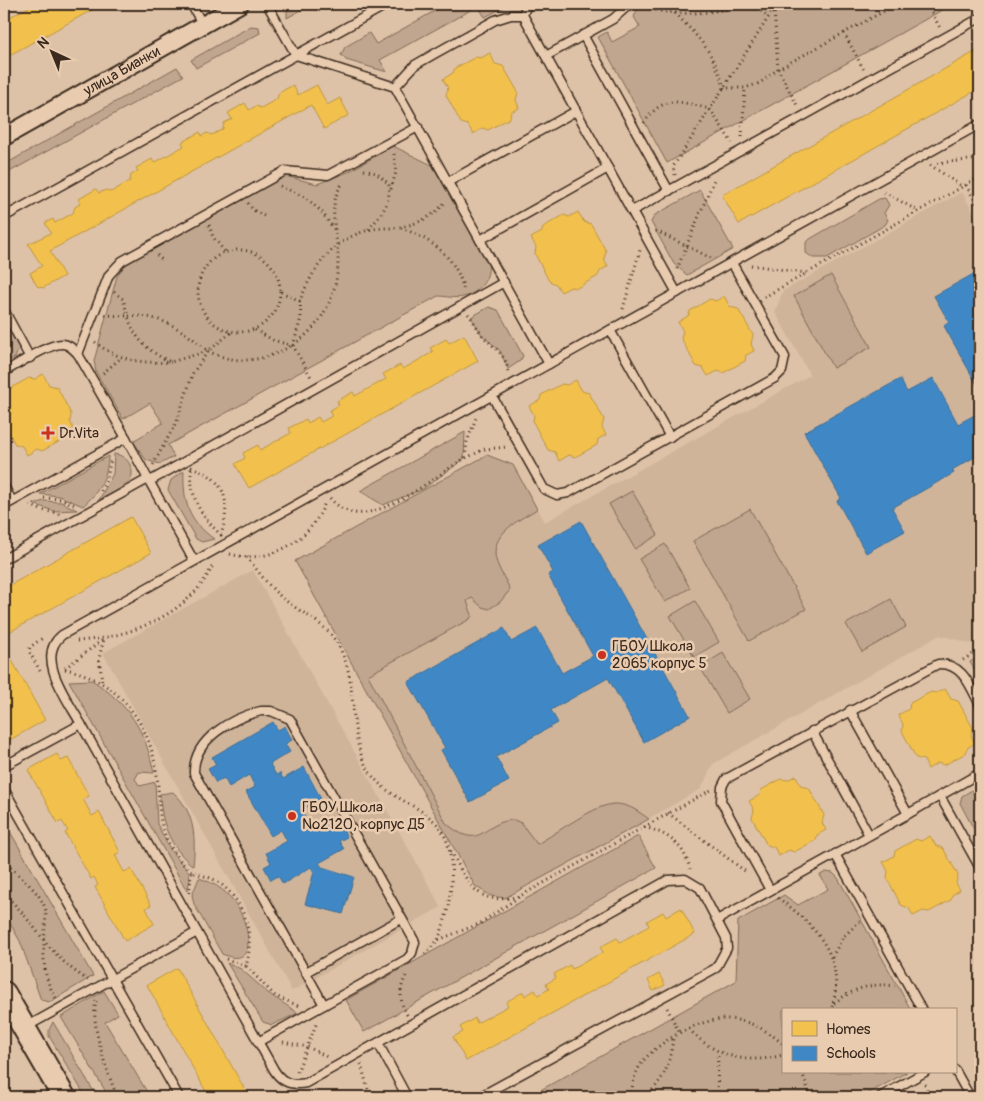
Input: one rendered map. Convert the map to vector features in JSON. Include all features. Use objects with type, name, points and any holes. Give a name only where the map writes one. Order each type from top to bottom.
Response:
[{"type":"main road","points":[[4,992],[62,1097]]},
{"type":"street","name":"улица Бианки","points":[[4,136],[240,4]]},
{"type":"lane","points":[[191,4],[203,25]]},
{"type":"lane","points":[[267,4],[296,55],[396,87],[549,364]]},
{"type":"lane","points":[[4,217],[388,4]]},
{"type":"lane","points":[[527,4],[523,15],[677,293]]},
{"type":"lane","points":[[546,56],[619,15],[630,4]]},
{"type":"lane","points":[[396,87],[415,65],[434,54],[495,20],[511,15],[523,15]]},
{"type":"lane","points":[[632,211],[980,18]]},
{"type":"lane","points":[[583,35],[669,191]]},
{"type":"lane","points":[[450,185],[576,111]]},
{"type":"lane","points":[[479,1097],[716,968],[723,959],[726,938],[700,888],[693,882],[679,878],[668,880],[306,1083],[291,1084],[277,1074],[80,724],[54,672],[51,654],[53,646],[62,635],[980,124]]},
{"type":"lane","points":[[78,354],[113,269],[122,261],[271,178],[291,170],[312,175],[328,175],[418,127]]},
{"type":"lane","points":[[480,240],[608,168]]},
{"type":"lane","points":[[492,396],[544,488],[557,495],[568,493],[670,437],[776,378],[782,371],[784,357],[732,263]]},
{"type":"lane","points":[[4,559],[84,511],[149,480],[504,282]]},
{"type":"lane","points":[[4,310],[30,358]]},
{"type":"lane","points":[[610,330],[670,437]]},
{"type":"lane","points":[[4,372],[51,346],[61,344],[70,346],[78,354],[96,384],[194,561]]},
{"type":"lane","points":[[4,506],[126,438]]},
{"type":"lane","points":[[4,486],[16,500]]},
{"type":"lane","points":[[769,891],[722,801],[721,793],[724,782],[733,774],[938,664],[953,666],[963,674],[980,705]]},
{"type":"lane","points":[[850,710],[908,814]]},
{"type":"lane","points":[[260,1044],[324,1005],[407,959],[412,953],[415,942],[290,719],[271,711],[250,714],[212,735],[200,747],[195,756],[194,772],[324,1005]]},
{"type":"lane","points":[[4,766],[80,724]]},
{"type":"lane","points":[[812,731],[869,835]]},
{"type":"lane","points":[[717,920],[980,773]]},
{"type":"lane","points":[[4,789],[179,1097]]},
{"type":"lane","points":[[940,796],[980,868]]},
{"type":"lane","points":[[835,854],[921,1008]]},
{"type":"lane","points":[[306,972],[401,919]]},
{"type":"lane","points":[[24,1028],[197,932]]},
{"type":"lane","points":[[378,1042],[408,1097]]},
{"type":"lane","points":[[956,1072],[970,1097]]},
{"type":"lane","points":[[880,1097],[921,1074]]},
{"type":"path","points":[[636,4],[653,10],[674,13],[718,11],[754,4],[768,18]]},
{"type":"path","points":[[673,167],[778,4]]},
{"type":"path","points":[[724,88],[745,88],[760,83],[778,69],[897,4]]},
{"type":"path","points":[[774,8],[778,69],[803,116]]},
{"type":"path","points":[[674,13],[710,53],[717,65],[724,88]]},
{"type":"path","points":[[844,33],[869,79]]},
{"type":"path","points":[[739,152],[745,88]]},
{"type":"path","points":[[637,134],[656,107],[666,102],[674,101],[710,109],[739,152]]},
{"type":"path","points":[[368,230],[385,209],[396,172],[393,141]]},
{"type":"path","points":[[980,159],[928,164],[965,186],[980,210]]},
{"type":"path","points":[[360,172],[371,170],[382,176],[389,184],[390,192]]},
{"type":"path","points":[[754,302],[980,177]]},
{"type":"path","points":[[271,178],[286,191],[305,197],[321,211],[334,230]]},
{"type":"path","points":[[95,311],[114,317],[144,316],[162,320],[187,334],[208,351],[220,357],[245,360],[274,355],[293,346],[316,326],[332,298],[338,275],[337,246],[334,230],[336,196],[340,186],[347,178]]},
{"type":"path","points":[[676,272],[714,180]]},
{"type":"path","points":[[872,184],[919,211]]},
{"type":"path","points":[[293,346],[301,318],[300,301],[313,272],[337,246],[350,237],[368,230],[400,227],[420,221],[438,210],[450,185]]},
{"type":"path","points":[[243,193],[253,210],[264,216]]},
{"type":"path","points":[[206,214],[213,237],[224,252]]},
{"type":"path","points":[[400,227],[421,235],[444,252],[459,275],[466,304]]},
{"type":"path","points":[[657,237],[652,229],[716,260],[709,264]]},
{"type":"path","points":[[636,241],[644,256]]},
{"type":"path","points":[[629,310],[622,314],[641,249]]},
{"type":"path","points":[[149,480],[153,464],[177,421],[193,373],[208,351],[231,332],[255,330],[274,315],[281,292],[279,279],[273,267],[263,257],[251,252],[238,250],[224,252],[214,258],[205,267],[199,278],[197,290],[204,314],[222,330],[234,333]]},
{"type":"path","points":[[671,263],[680,275]]},
{"type":"path","points":[[732,263],[807,274]]},
{"type":"path","points":[[104,289],[118,294],[123,299],[131,327],[143,344],[157,356],[171,362]]},
{"type":"path","points":[[281,292],[300,301]]},
{"type":"path","points":[[459,317],[474,309]]},
{"type":"path","points":[[468,312],[482,334],[500,351],[508,374]]},
{"type":"path","points":[[255,330],[273,340],[293,346],[316,388]]},
{"type":"path","points":[[86,333],[103,348],[122,358],[154,363],[171,362],[208,351]]},
{"type":"path","points":[[96,384],[108,368],[122,358]]},
{"type":"path","points":[[465,458],[470,430],[477,416],[492,396]]},
{"type":"path","points":[[84,511],[102,489],[107,478],[112,446]]},
{"type":"path","points":[[62,635],[77,642],[104,639],[133,631],[163,616],[183,602],[209,572],[217,548],[232,555],[247,557],[276,552],[293,543],[307,532],[319,517],[328,495],[335,504],[347,511],[362,514],[394,503],[465,458],[485,448],[500,446],[523,450]]},
{"type":"path","points":[[184,471],[200,462]]},
{"type":"path","points":[[191,467],[210,475],[223,491],[227,515],[221,535],[206,521],[196,506],[191,486],[191,467]]},
{"type":"path","points":[[28,504],[42,498],[62,499],[84,511]]},
{"type":"path","points":[[16,500],[41,510],[66,514]]},
{"type":"path","points":[[77,511],[84,511]]},
{"type":"path","points":[[247,557],[278,594],[291,605],[321,623],[337,642],[346,662],[354,730],[366,764],[382,786],[396,798],[434,820],[445,835],[451,851],[472,888],[486,897],[502,900],[522,895]]},
{"type":"path","points":[[33,643],[30,652],[44,677],[64,668],[104,639]]},
{"type":"path","points":[[102,681],[99,658],[104,639]]},
{"type":"path","points":[[953,666],[980,650]]},
{"type":"path","points":[[64,668],[83,672],[102,681],[120,698],[141,725],[154,756],[158,777],[160,820],[174,851],[192,872],[207,875],[218,882],[239,905],[246,920],[250,937],[246,966]]},
{"type":"path","points":[[438,940],[479,924],[522,895],[724,782]]},
{"type":"path","points":[[668,813],[815,928],[832,957],[836,991],[832,1008]]},
{"type":"path","points":[[644,827],[670,837],[680,847],[689,864],[693,882]]},
{"type":"path","points":[[421,959],[438,940],[445,924],[449,904],[451,851]]},
{"type":"path","points":[[4,860],[37,892],[44,904],[46,911],[43,966],[45,977],[62,1007]]},
{"type":"path","points":[[181,904],[191,889],[192,872]]},
{"type":"path","points":[[832,957],[851,928],[869,914]]},
{"type":"path","points":[[229,960],[246,966],[275,996],[285,1001],[304,1007],[324,1005],[291,1084]]},
{"type":"path","points":[[409,971],[404,980],[400,998],[402,1006],[412,1024]]},
{"type":"path","points":[[833,1004],[848,993],[864,986],[878,984],[910,988]]},
{"type":"path","points":[[662,999],[680,1034]]},
{"type":"path","points":[[632,1097],[632,1084],[643,1062],[673,1038],[709,1021],[727,1019],[751,1023],[767,1031],[782,1043]]},
{"type":"path","points":[[689,1029],[706,1045],[718,1052],[739,1059],[758,1060],[782,1055]]},
{"type":"path","points":[[645,1097],[659,1084],[666,1072],[670,1062],[673,1038]]},
{"type":"path","points":[[260,1044],[278,1042],[308,1047],[340,1064]]},
{"type":"path","points":[[717,1097],[718,1052]]},
{"type":"path","points":[[357,1054],[370,1097]]},
{"type":"path","points":[[803,1074],[811,1097]]},
{"type":"path","points":[[925,1084],[929,1097]]},
{"type":"path","points":[[10,1097],[23,1090]]},
{"type":"shaded area","points":[[291,4],[312,4],[287,18],[287,6]]},
{"type":"shaded area","points":[[447,4],[510,4],[485,17],[478,6],[380,60],[387,72],[346,60],[341,55],[345,47],[369,33],[376,44]]},
{"type":"shaded area","points":[[640,4],[953,4],[667,163],[598,37],[607,32],[612,42],[640,27],[634,17]]},
{"type":"shaded area","points":[[251,26],[259,27],[260,33],[196,68],[191,60]]},
{"type":"shaded area","points":[[177,67],[183,76],[4,175],[4,165]]},
{"type":"shaded area","points":[[393,146],[432,165],[488,261],[488,273],[483,284],[474,292],[463,297],[438,296],[168,445],[174,457],[160,464],[146,460],[133,441],[163,423],[150,403],[123,419],[96,372],[94,361],[117,276],[125,265],[285,176],[317,184],[348,172]]},
{"type":"shaded area","points":[[700,190],[733,249],[687,275],[674,264],[651,222],[655,215]]},
{"type":"shaded area","name":"ГБОУ Школа 2065 корпус 5","points":[[962,192],[980,224],[980,643],[976,645],[940,635],[713,764],[701,789],[538,881],[508,868],[475,886],[295,561],[487,455],[513,465],[545,522],[810,375],[775,312],[783,291]]},
{"type":"shaded area","points":[[885,198],[889,205],[884,213],[888,220],[885,225],[827,258],[813,258],[806,253],[806,243],[810,239],[879,199]]},
{"type":"shaded area","points":[[831,275],[871,347],[833,368],[794,296]]},
{"type":"shaded area","points":[[489,307],[498,310],[523,356],[520,361],[508,369],[500,351],[482,335],[471,317]]},
{"type":"shaded area","points":[[4,321],[19,348],[15,358],[4,362]]},
{"type":"shaded area","points":[[465,432],[464,459],[423,489],[383,505],[360,491]]},
{"type":"shaded area","points":[[114,454],[127,460],[132,472],[131,478],[123,487],[99,500],[113,474]]},
{"type":"shaded area","points":[[487,455],[513,465],[537,509],[510,526],[499,538],[496,545],[495,558],[510,590],[500,602],[489,609],[482,607],[472,598],[467,601],[472,615],[470,619],[368,675],[446,823],[458,832],[467,836],[475,836],[482,834],[495,825],[514,820],[521,823],[537,844],[588,813],[609,805],[626,806],[649,819],[505,898],[491,896],[475,886],[295,561]]},
{"type":"shaded area","points":[[108,456],[108,464],[101,484],[83,506],[59,496],[40,494]]},
{"type":"shaded area","points":[[184,471],[186,501],[189,510],[198,525],[214,539],[202,542],[196,539],[168,490],[171,480]]},
{"type":"shaded area","points":[[632,491],[658,535],[635,549],[609,504]]},
{"type":"shaded area","points":[[44,501],[61,502],[77,510],[54,511],[33,504]]},
{"type":"shaded area","points":[[750,509],[806,609],[749,641],[693,541]]},
{"type":"shaded area","points":[[665,544],[690,588],[665,602],[639,559]]},
{"type":"shaded area","name":"ГБОУ Школа №2120, корпус Д5","points":[[253,570],[441,907],[292,991],[103,653]]},
{"type":"shaded area","points":[[891,599],[906,627],[862,652],[846,624]]},
{"type":"shaded area","points":[[695,601],[719,642],[694,657],[670,616]]},
{"type":"shaded area","points":[[723,653],[750,699],[727,713],[700,667]]},
{"type":"shaded area","points":[[980,656],[980,680],[970,662]]},
{"type":"shaded area","points":[[92,680],[105,689],[126,709],[134,719],[146,743],[154,773],[139,772],[135,779],[140,786],[155,782],[157,824],[171,851],[189,872],[190,880],[187,891],[69,681]]},
{"type":"shaded area","points":[[972,790],[978,802],[980,801],[980,841],[960,803],[962,796]]},
{"type":"shaded area","points":[[173,792],[186,808],[190,817],[194,836],[193,866],[173,843],[162,815],[160,794]]},
{"type":"shaded area","points":[[4,821],[93,976],[50,1002],[41,1000],[20,941],[4,913]]},
{"type":"shaded area","points":[[638,836],[656,868],[364,1032],[346,1000]]},
{"type":"shaded area","points":[[826,872],[833,873],[838,878],[910,1008],[782,1008],[782,1074],[903,1074],[862,1097],[528,1097],[736,981],[738,921],[784,895],[798,905],[828,889],[820,875]]},
{"type":"shaded area","points":[[199,878],[222,889],[238,908],[248,935],[246,951],[242,956],[234,957],[222,954],[194,904],[192,895]]},
{"type":"shaded area","points":[[227,963],[241,969],[268,993],[298,1013],[272,1025],[263,1022]]},
{"type":"shaded area","points":[[104,991],[118,1014],[105,1022],[150,1097],[109,1097],[61,1017]]},
{"type":"shaded area","points":[[53,1022],[97,1097],[86,1097],[49,1036],[49,1030]]},
{"type":"building: Homes","points":[[27,4],[103,4],[4,58],[4,17],[7,15],[8,18],[29,7]]},
{"type":"building: Homes","points":[[980,49],[980,88],[739,224],[722,195]]},
{"type":"building: Homes","points":[[490,53],[495,64],[503,66],[518,92],[516,100],[519,108],[511,112],[510,118],[488,130],[483,128],[473,134],[468,125],[461,123],[446,95],[448,88],[443,79],[453,73],[455,68],[476,57],[481,58]]},
{"type":"building: Homes","points":[[293,85],[298,95],[317,85],[327,105],[340,98],[349,115],[324,129],[311,105],[50,251],[64,276],[43,288],[37,286],[30,273],[42,266],[28,244],[51,233],[45,223],[53,219],[55,223],[73,213],[75,207],[81,203],[79,199],[96,189],[99,193],[106,190],[111,192],[130,181],[131,175],[138,171],[136,168],[152,159],[154,163],[184,146],[182,142],[200,132],[202,136],[207,133],[212,135],[223,129],[224,123],[232,119],[228,113],[245,103],[249,110],[256,106],[261,108],[277,99],[279,93]]},
{"type":"building: Homes","points":[[578,212],[584,222],[591,224],[606,251],[604,259],[608,266],[600,271],[598,276],[577,288],[571,287],[561,292],[556,284],[549,281],[535,254],[536,247],[531,238],[542,232],[543,227],[564,215],[569,217]]},
{"type":"building: Homes","points":[[724,296],[730,307],[738,309],[753,335],[751,344],[754,351],[746,355],[745,361],[723,373],[718,371],[708,376],[703,368],[696,366],[681,338],[683,331],[678,322],[688,316],[690,311],[710,299],[716,301]]},
{"type":"building: Homes","points":[[464,335],[478,361],[249,488],[235,464],[245,458],[243,453],[258,445],[260,450],[291,433],[289,428],[306,419],[308,423],[318,417],[321,422],[332,416],[329,411],[339,405],[337,401],[353,392],[355,396],[386,379],[383,374],[400,365],[403,369],[433,352],[430,348],[446,339],[449,343]]},
{"type":"building: Homes","points":[[43,374],[49,385],[57,387],[71,414],[70,422],[74,429],[65,433],[64,439],[42,451],[37,449],[27,455],[22,446],[15,444],[4,424],[4,396],[8,394],[9,389],[29,378],[35,379]]},
{"type":"building: Homes","points":[[576,380],[582,391],[589,393],[604,419],[602,427],[606,435],[598,439],[597,445],[575,457],[569,455],[559,461],[555,452],[548,450],[533,422],[534,415],[529,406],[540,400],[541,395],[562,384],[567,385]]},
{"type":"building: Homes","points":[[131,517],[151,553],[4,635],[4,594],[7,592],[5,588]]},
{"type":"building: Homes","points":[[4,646],[45,720],[8,741],[4,733]]},
{"type":"building: Homes","points":[[945,689],[951,699],[958,701],[973,728],[971,736],[975,743],[967,748],[966,753],[944,765],[938,763],[928,769],[924,760],[916,758],[902,731],[903,724],[898,715],[909,709],[910,703],[931,692],[936,693]]},
{"type":"building: Homes","points":[[57,754],[61,761],[68,758],[89,796],[83,799],[92,816],[99,812],[120,852],[115,855],[124,872],[131,869],[151,905],[146,908],[154,924],[125,941],[95,887],[98,885],[94,877],[91,879],[65,833],[68,831],[62,821],[58,823],[28,770]]},
{"type":"building: Homes","points":[[796,776],[801,786],[809,788],[824,815],[822,823],[826,830],[817,835],[816,840],[794,852],[789,850],[779,856],[774,847],[767,845],[752,818],[754,810],[749,801],[760,795],[761,790],[781,779],[787,780]]},
{"type":"building: Homes","points":[[930,836],[936,846],[943,848],[958,875],[956,883],[960,890],[952,895],[951,900],[929,912],[923,911],[913,916],[909,908],[901,905],[887,878],[888,871],[883,862],[894,856],[895,851],[916,839],[921,841]]},
{"type":"building: Homes","points":[[681,908],[695,934],[466,1061],[453,1037],[463,1032],[460,1027],[475,1018],[477,1023],[508,1006],[506,1002],[523,992],[525,996],[535,990],[538,995],[549,989],[546,984],[556,978],[554,974],[570,965],[572,969],[603,952],[600,947],[617,938],[620,942],[649,926],[647,921],[663,912],[666,917]]},
{"type":"building: Homes","points":[[177,968],[249,1097],[209,1097],[147,985]]},
{"type":"building: Homes","points":[[659,974],[665,985],[653,991],[648,980]]},
{"type":"building: Schools","points":[[977,272],[980,278],[980,390],[944,326],[949,322],[934,296]]},
{"type":"building: Schools","points":[[933,378],[958,424],[980,412],[980,454],[952,470],[954,473],[892,508],[905,531],[866,553],[837,501],[841,498],[804,432],[900,379],[907,392]]},
{"type":"building: Schools","points":[[581,521],[690,716],[644,742],[608,678],[551,710],[558,723],[496,757],[509,781],[470,802],[441,750],[445,748],[408,682],[504,628],[511,642],[537,628],[562,673],[593,656],[548,575],[553,572],[538,545]]},
{"type":"building: Schools","points":[[273,722],[278,730],[285,726],[292,740],[285,744],[290,752],[270,764],[276,775],[280,773],[283,779],[304,767],[321,799],[301,810],[305,817],[301,819],[307,831],[327,819],[332,828],[340,824],[347,837],[339,841],[344,849],[319,863],[322,867],[354,877],[343,914],[305,904],[314,872],[311,867],[283,884],[278,876],[271,880],[264,867],[271,863],[266,853],[287,841],[281,830],[271,836],[246,792],[255,787],[249,775],[229,787],[224,778],[216,783],[208,769],[216,765],[212,757]]},
{"type":"place","name":"Dr.Vita","points":[[48,433]]},
{"type":"place","name":"ГБОУ Школа 2065 корпус 5","points":[[602,655]]},
{"type":"place","name":"ГБОУ Школа №2120, корпус Д5","points":[[292,816]]}]
